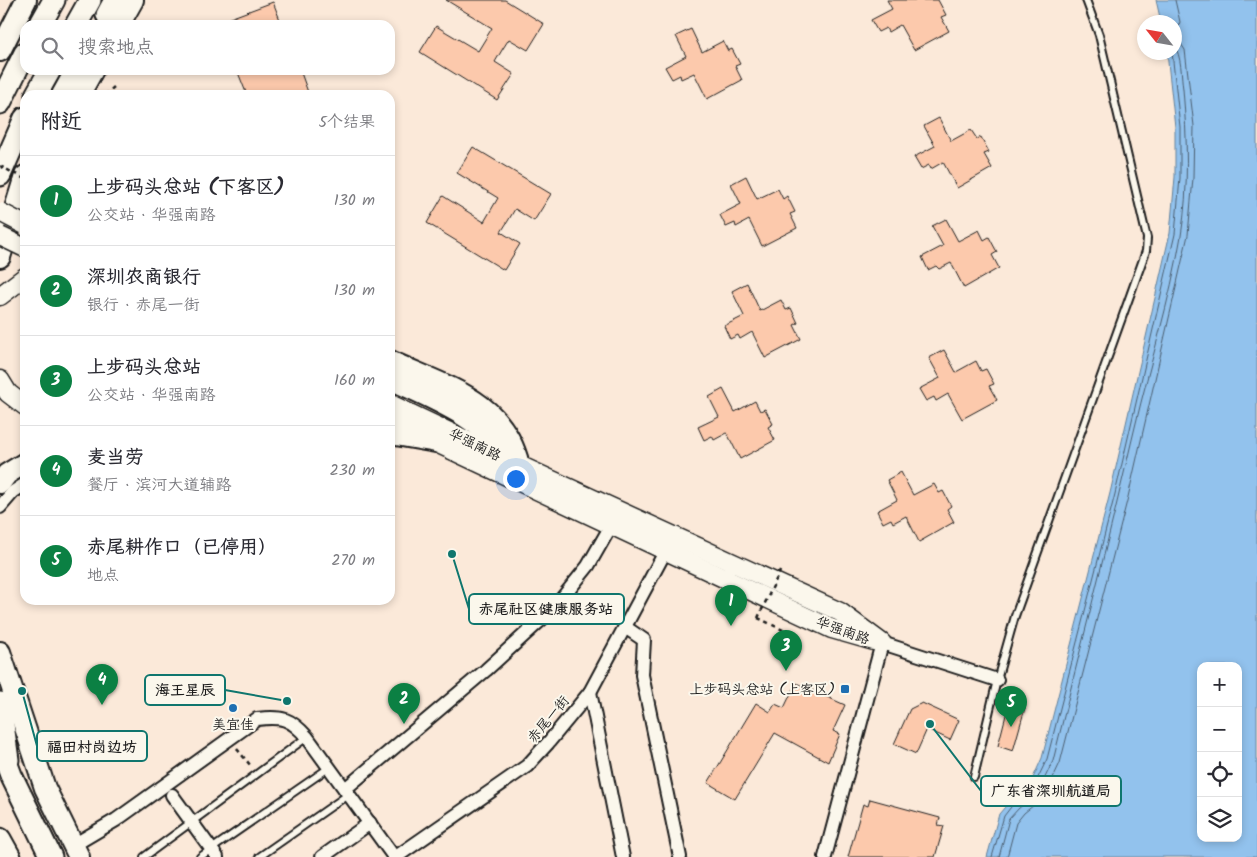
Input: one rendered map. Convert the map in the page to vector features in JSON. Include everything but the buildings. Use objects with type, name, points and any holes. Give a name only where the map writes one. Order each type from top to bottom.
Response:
[{"type":"highway","points":[[43,20],[54,0]]},
{"type":"highway","points":[[79,20],[90,0]]},
{"type":"highway","points":[[0,103],[20,63]]},
{"type":"highway","points":[[39,90],[47,75]]},
{"type":"highway","points":[[0,175],[20,129]]},
{"type":"highway","points":[[0,703],[11,775]]},
{"type":"highway","points":[[0,746],[11,775],[51,857]]},
{"type":"highway","points":[[0,839],[10,857]]},
{"type":"main road","points":[[0,51],[26,0]]},
{"type":"main road","points":[[112,13],[133,0]]},
{"type":"main road","points":[[0,42],[15,20]]},
{"type":"main road","points":[[65,90],[73,75]]},
{"type":"main road","points":[[82,90],[90,75]]},
{"type":"main road","points":[[0,257],[20,193]]},
{"type":"main road","points":[[0,212],[20,222]]},
{"type":"main road","points":[[0,236],[20,246]]},
{"type":"main road","points":[[0,296],[20,281]]},
{"type":"main road","points":[[395,363],[487,409],[507,432],[519,466]]},
{"type":"main road","points":[[0,380],[8,393],[20,402]]},
{"type":"main road","points":[[395,381],[457,410],[475,422],[496,440],[519,466]]},
{"type":"main road","name":"华强南路","points":[[395,406],[519,466],[840,612],[882,643]]},
{"type":"main road","name":"华强南路","points":[[395,422],[832,629],[882,643]]},
{"type":"main road","points":[[395,435],[436,442]]},
{"type":"main road","points":[[0,483],[7,474],[20,465]]},
{"type":"main road","points":[[0,652],[45,788],[75,851]]},
{"type":"street","points":[[0,507],[13,492],[20,487]]},
{"type":"street","points":[[347,792],[555,607],[588,566],[612,524]]},
{"type":"street","name":"赤尾一街","points":[[395,857],[527,766],[590,692],[666,550]]},
{"type":"street","points":[[625,627],[644,640],[642,675],[680,857]]},
{"type":"street","points":[[825,857],[882,643],[997,680]]},
{"type":"street","points":[[590,692],[624,857]]},
{"type":"street","points":[[75,851],[257,719],[276,717],[295,723],[307,737],[395,857]]},
{"type":"street","points":[[172,795],[215,853]]},
{"type":"street","points":[[322,857],[370,824]]},
{"type":"lane","points":[[974,777],[997,680],[1015,616],[1146,251],[1147,238],[1099,34],[1086,0]]},
{"type":"lane","points":[[144,857],[307,737]]},
{"type":"lane","points":[[200,857],[215,853],[330,768]]},
{"type":"lane","points":[[259,857],[347,792]]},
{"type":"path","points":[[0,166],[20,175]]},
{"type":"path","points":[[781,569],[758,618],[787,632]]},
{"type":"water","points":[[1156,0],[1257,0],[1257,857],[987,857],[999,814],[1011,800],[1029,787],[1042,758],[1110,493],[1170,233],[1175,177],[1175,127],[1168,60],[1182,60],[1182,15],[1159,15]]},
{"type":"place","name":"赤尾社区健康服务站","points":[[452,554]]},
{"type":"place","name":"上步码头总站 (下客区)","points":[[731,626]]},
{"type":"place","name":"上步码头总站","points":[[786,671]]},
{"type":"place","name":"上步码头总站 (上客区)","points":[[845,689]]},
{"type":"place","name":"福田村岗边坊","points":[[22,691]]},
{"type":"place","name":"海王星辰","points":[[287,701]]},
{"type":"place","name":"麦当劳","points":[[102,705]]},
{"type":"place","name":"美宜佳","points":[[233,708]]},
{"type":"place","name":"深圳农商银行","points":[[404,724]]},
{"type":"place","name":"广东省深圳航道局","points":[[930,724]]},
{"type":"place","name":"赤尾耕作口（已停用）","points":[[1011,727]]}]
